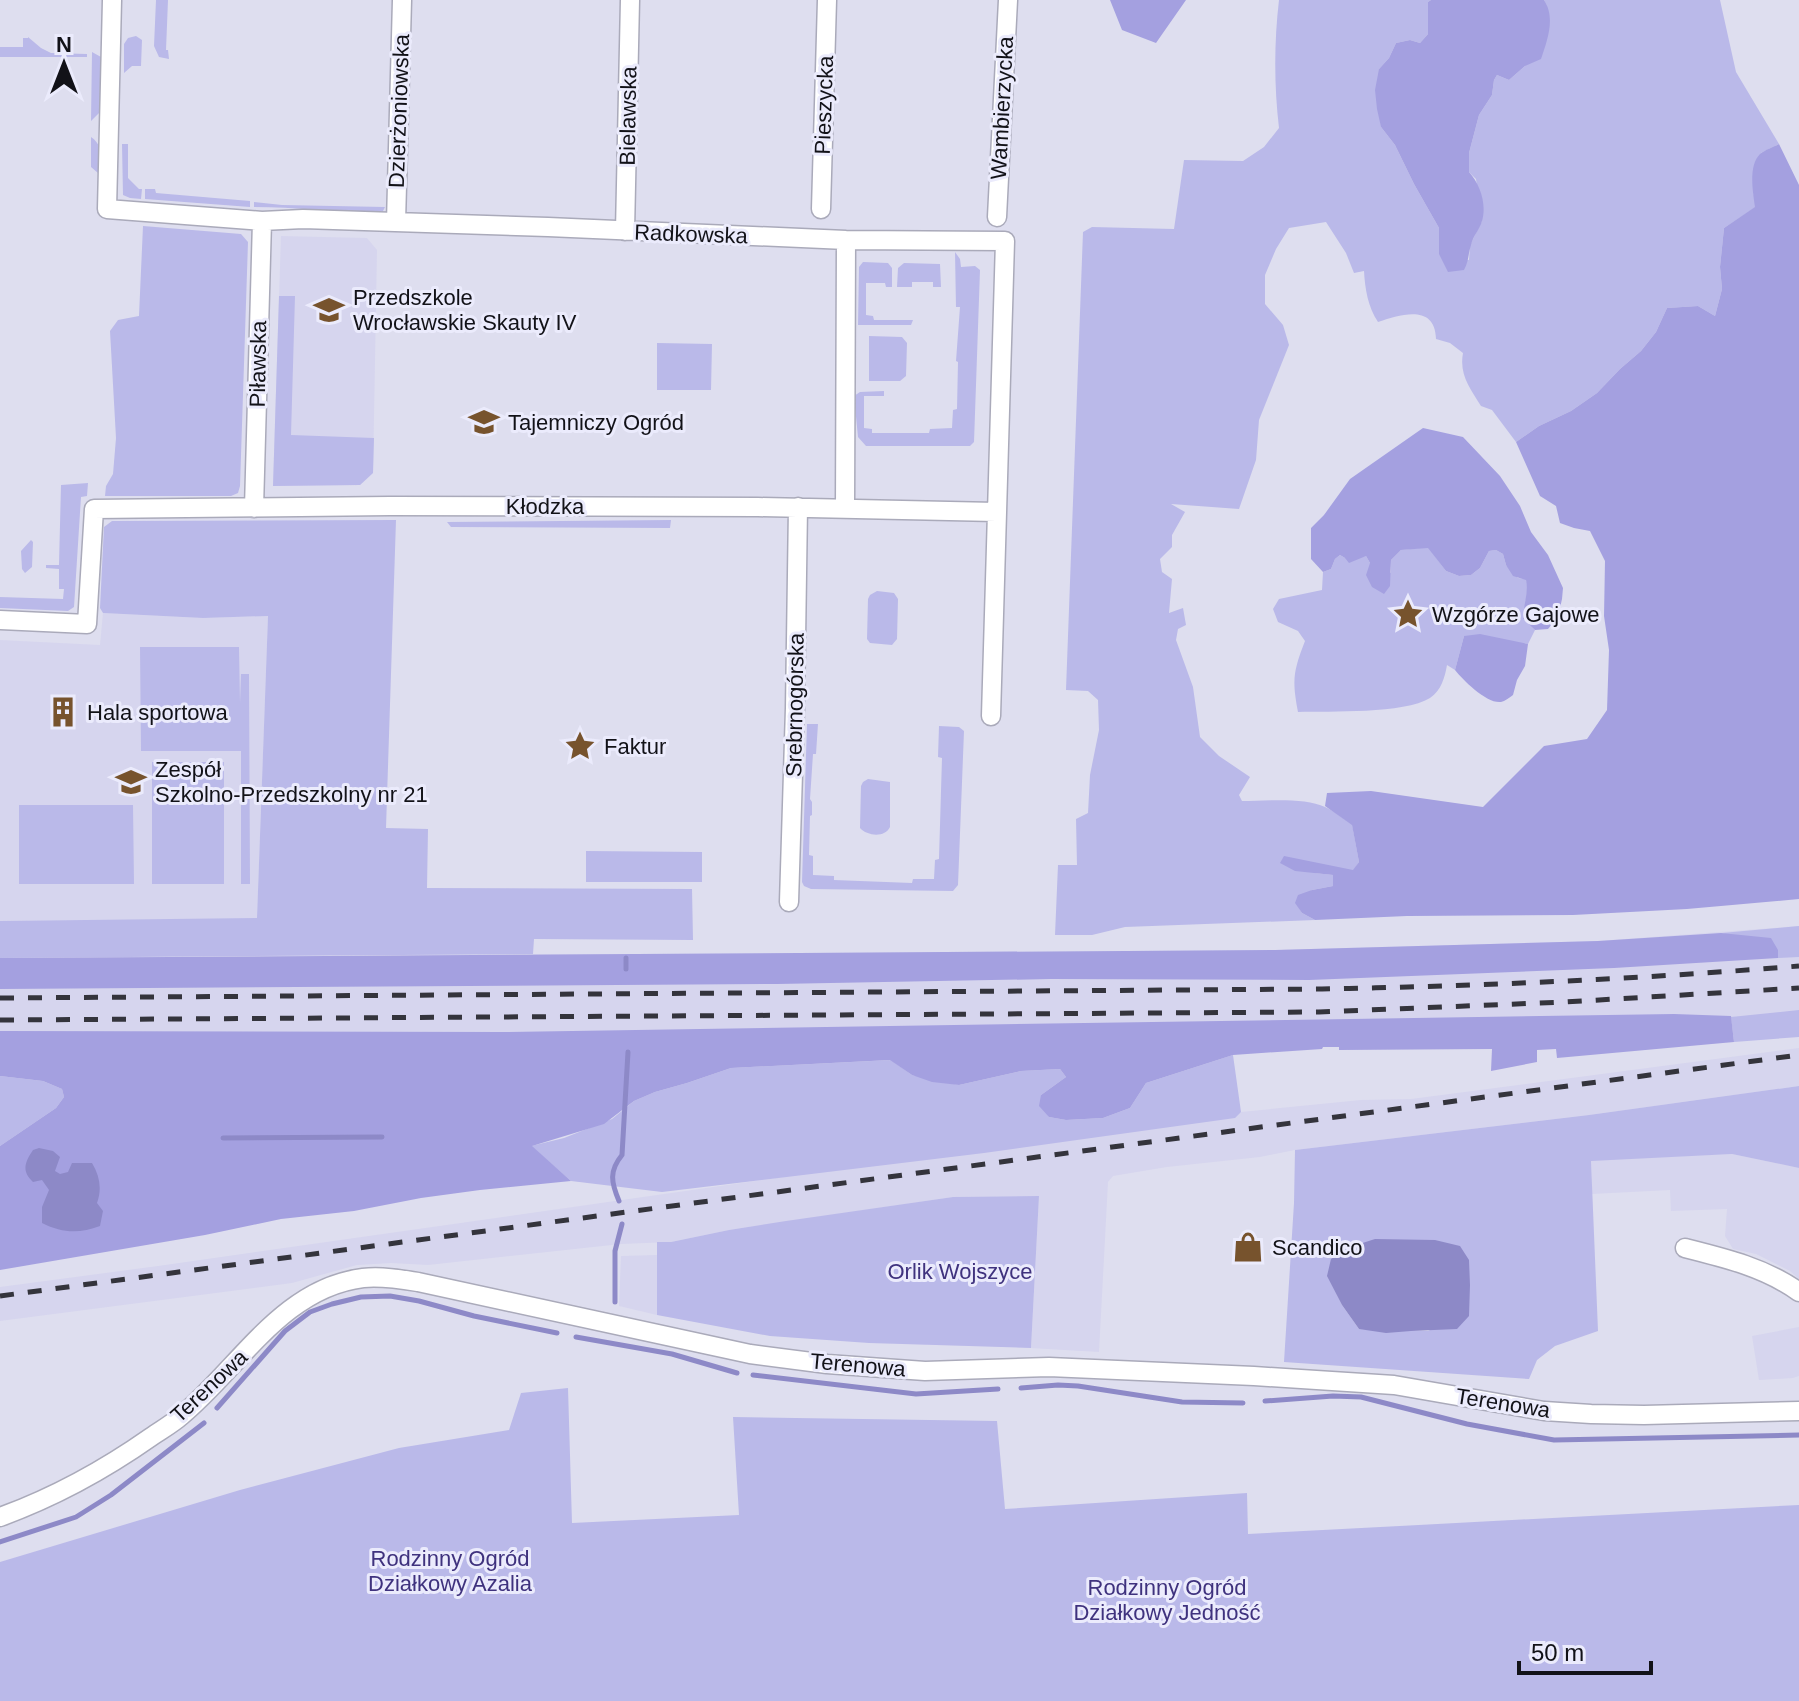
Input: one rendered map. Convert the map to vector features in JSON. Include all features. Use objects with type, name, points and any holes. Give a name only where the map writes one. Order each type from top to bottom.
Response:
[{"type":"street","name":"Radkowska","points":[[112,0],[107,209],[262,221],[396,222],[846,240],[1005,241],[996,512]]},
{"type":"street","name":"Dzierżoniowska","points":[[396,222],[402,0]]},
{"type":"street","name":"Bielawska","points":[[625,231],[630,0]]},
{"type":"street","name":"Pieszycka","points":[[821,209],[827,0]]},
{"type":"street","name":"Wambierzycka","points":[[997,217],[1008,0]]},
{"type":"street","name":"Piławska","points":[[254,508],[262,221]]},
{"type":"street","points":[[845,508],[846,240]]},
{"type":"street","name":"Kłodzka","points":[[0,620],[87,624],[94,509],[798,507],[996,512]]},
{"type":"street","name":"Srebrnogórska","points":[[789,902],[798,507]]},
{"type":"street","points":[[991,716],[996,512]]},
{"type":"street","points":[[1685,1248],[1759,1270],[1799,1292]]},
{"type":"street","name":"Terenowa","points":[[0,1517],[38,1503],[113,1464],[182,1415],[284,1314],[306,1298],[336,1284],[365,1278],[418,1282],[761,1356],[827,1364],[925,1371],[1049,1367],[1394,1385],[1544,1411],[1591,1414],[1799,1411]]},
{"type":"shaded area","points":[[1110,0],[1186,0],[1156,43],[1122,30]]},
{"type":"shaded area","points":[[1544,0],[1549,14],[1549,30],[1541,59],[1525,66],[1509,80],[1497,75],[1492,95],[1479,115],[1469,153],[1469,172],[1482,195],[1483,215],[1464,270],[1448,272],[1439,254],[1439,228],[1395,145],[1381,127],[1375,90],[1379,69],[1396,43],[1410,40],[1420,43],[1428,34],[1428,2]]},
{"type":"shaded area","points":[[1779,144],[1799,185],[1799,899],[1573,915],[1315,920],[1302,913],[1295,903],[1298,895],[1333,886],[1333,875],[1295,871],[1280,863],[1284,856],[1353,870],[1359,862],[1352,825],[1325,806],[1327,793],[1371,791],[1483,807],[1544,746],[1587,739],[1607,710],[1609,650],[1604,616],[1605,561],[1590,531],[1560,523],[1556,506],[1540,496],[1516,442],[1597,393],[1641,351],[1656,332],[1667,308],[1698,306],[1715,316],[1722,289],[1720,267],[1724,228],[1755,207],[1752,179],[1756,159]]},
{"type":"shaded area","points":[[281,236],[367,238],[377,250],[373,473],[360,485],[273,486]]},
{"type":"shaded area","points":[[1423,428],[1463,437],[1500,476],[1520,506],[1563,588],[1558,617],[1548,629],[1535,630],[1523,619],[1526,580],[1513,576],[1503,554],[1496,550],[1489,551],[1480,568],[1471,575],[1459,576],[1446,571],[1428,548],[1401,550],[1391,560],[1390,586],[1384,594],[1372,587],[1366,575],[1370,563],[1366,556],[1349,563],[1340,555],[1331,569],[1323,572],[1311,559],[1311,528],[1350,479]]},
{"type":"shaded area","name":"Zespół Szkolno-Przedszkolny nr 21","points":[[103,613],[203,618],[268,616],[257,919],[0,921],[0,640],[100,645]]},
{"type":"shaded area","points":[[1480,634],[1528,644],[1525,666],[1513,695],[1502,702],[1482,695],[1455,670],[1464,636]]},
{"type":"shaded area","points":[[1799,926],[1799,1021],[0,1070],[0,958],[1275,950],[1598,941]]},
{"type":"shaded area","points":[[1721,933],[1771,938],[1778,950],[1778,958],[1309,980],[1051,979],[0,989],[0,958],[1275,950],[1598,941]]},
{"type":"shaded area","points":[[1674,1014],[1731,1016],[1734,1042],[1557,1058],[1556,1049],[1537,1050],[1537,1062],[1491,1071],[1492,1049],[1339,1050],[1339,1047],[1323,1047],[1233,1055],[1146,1083],[1130,1108],[1103,1118],[1066,1120],[1049,1117],[1039,1106],[1041,1095],[1066,1077],[1060,1069],[1021,1071],[959,1085],[932,1082],[912,1075],[890,1060],[731,1068],[634,1101],[604,1124],[532,1146],[571,1181],[480,1190],[354,1211],[281,1219],[0,1270],[0,1146],[56,1108],[64,1097],[62,1089],[43,1081],[0,1076],[0,1031],[504,1032]]},
{"type":"shaded area","points":[[1799,1048],[1799,1086],[1113,1176],[1108,1182],[1099,1352],[1031,1348],[1039,1196],[953,1197],[729,1230],[671,1242],[621,1244],[428,1265],[357,1265],[292,1283],[0,1321],[0,1287],[1241,1112],[1361,1100],[1411,1099]]},
{"type":"shaded area","points":[[39,1148],[53,1151],[60,1157],[55,1171],[60,1174],[68,1172],[72,1163],[92,1163],[99,1183],[97,1203],[103,1211],[100,1226],[71,1231],[42,1223],[42,1207],[49,1190],[42,1180],[33,1182],[26,1170],[30,1154]]},
{"type":"shaded area","points":[[1732,1154],[1799,1168],[1799,1279],[1756,1254],[1733,1249],[1725,1236],[1727,1209],[1671,1211],[1670,1190],[1592,1194],[1591,1160]]},
{"type":"shaded area","points":[[1375,1239],[1435,1240],[1460,1246],[1469,1260],[1469,1316],[1457,1329],[1386,1333],[1359,1329],[1327,1276],[1331,1259],[1347,1248]]},
{"type":"shaded area","points":[[657,1255],[657,1315],[619,1306],[621,1256]]},
{"type":"shaded area","points":[[1799,1327],[1799,1376],[1759,1380],[1752,1336]]},
{"type":"green space","points":[[156,0],[168,0],[166,50],[169,59],[159,57],[154,46]]},
{"type":"green space","points":[[1279,0],[1431,0],[1428,2],[1428,34],[1420,43],[1410,40],[1396,43],[1379,69],[1381,127],[1395,145],[1439,228],[1439,254],[1469,260],[1470,245],[1482,221],[1476,179],[1469,172],[1469,153],[1479,115],[1492,95],[1497,75],[1509,80],[1525,66],[1547,6],[1544,0],[1720,0],[1736,72],[1779,144],[1761,153],[1753,190],[1756,207],[1724,228],[1720,267],[1722,289],[1715,316],[1698,306],[1667,308],[1656,332],[1641,351],[1597,393],[1516,442],[1492,410],[1481,406],[1473,393],[1464,375],[1463,353],[1450,343],[1436,339],[1430,320],[1415,314],[1378,322],[1368,298],[1364,271],[1354,273],[1346,253],[1326,222],[1289,228],[1265,275],[1265,304],[1283,325],[1289,345],[1259,420],[1256,460],[1239,509],[1171,504],[1185,512],[1172,535],[1172,547],[1160,559],[1162,572],[1172,579],[1169,613],[1183,608],[1186,625],[1178,629],[1176,640],[1193,687],[1200,737],[1219,756],[1250,777],[1239,795],[1242,801],[1296,801],[1329,809],[1352,824],[1359,862],[1354,870],[1315,873],[1333,875],[1333,886],[1312,890],[1296,903],[1302,913],[1315,920],[1125,927],[1092,935],[1055,935],[1058,865],[1077,865],[1076,819],[1088,813],[1090,775],[1099,730],[1098,700],[1088,691],[1066,690],[1083,232],[1092,227],[1174,229],[1184,160],[1243,161],[1264,147],[1279,128],[1275,64]]},
{"type":"green space","points":[[136,36],[142,40],[141,66],[132,66],[124,73],[124,44],[128,38]]},
{"type":"green space","points":[[28,37],[51,53],[87,54],[87,57],[0,57],[0,47],[23,47],[23,38]]},
{"type":"green space","points":[[92,52],[102,60],[101,111],[91,121]]},
{"type":"green space","points":[[91,137],[101,153],[101,172],[98,173],[91,167]]},
{"type":"green space","points":[[122,144],[128,144],[128,178],[142,189],[141,199],[123,195]]},
{"type":"green space","points":[[145,189],[155,189],[156,193],[250,201],[250,207],[145,199]]},
{"type":"green space","points":[[254,202],[385,207],[383,211],[375,213],[254,207]]},
{"type":"green space","points":[[143,226],[241,234],[248,242],[240,486],[238,493],[231,496],[105,496],[106,486],[113,474],[116,438],[110,331],[118,320],[139,316]]},
{"type":"green space","points":[[955,252],[961,267],[975,266],[980,270],[974,442],[970,446],[866,446],[858,437],[854,396],[860,392],[884,391],[884,396],[864,396],[864,428],[872,429],[872,433],[929,433],[930,429],[952,428],[953,410],[957,409],[956,361],[960,307],[956,307]]},
{"type":"green space","points":[[863,262],[888,263],[892,268],[892,287],[886,287],[885,283],[866,283],[866,315],[873,316],[874,320],[913,320],[911,325],[858,325],[859,267]]},
{"type":"green space","points":[[904,263],[940,264],[941,287],[933,287],[933,282],[912,282],[912,287],[897,287],[898,268]]},
{"type":"green space","points":[[279,296],[295,296],[291,435],[374,438],[373,473],[360,485],[273,486]]},
{"type":"green space","points":[[869,336],[902,337],[907,343],[906,376],[900,381],[869,381]]},
{"type":"green space","points":[[657,343],[712,344],[711,390],[657,390]]},
{"type":"green space","points":[[88,483],[87,496],[81,497],[74,607],[68,611],[0,608],[0,597],[63,599],[64,589],[59,589],[59,569],[46,568],[46,565],[59,565],[61,485]]},
{"type":"green space","points":[[396,520],[386,828],[428,829],[427,888],[692,889],[693,940],[534,939],[533,954],[0,958],[0,921],[257,918],[268,616],[203,618],[103,613],[100,608],[104,527],[112,521]]},
{"type":"green space","points":[[671,520],[670,528],[451,527],[447,522]]},
{"type":"green space","points":[[31,540],[32,567],[25,573],[21,551]]},
{"type":"green space","points":[[1428,547],[1446,571],[1459,576],[1471,575],[1480,568],[1489,551],[1496,550],[1503,554],[1506,565],[1518,578],[1526,579],[1528,586],[1523,619],[1535,630],[1528,644],[1464,636],[1455,670],[1447,665],[1440,688],[1430,698],[1385,709],[1298,712],[1295,676],[1305,641],[1298,631],[1278,622],[1273,609],[1279,599],[1322,590],[1323,572],[1331,569],[1340,555],[1345,558],[1366,556],[1370,563],[1391,573],[1391,560],[1401,550]]},
{"type":"green space","points":[[877,591],[894,593],[898,599],[897,639],[892,645],[870,643],[867,639],[868,599]]},
{"type":"green space","points":[[140,647],[239,647],[240,703],[241,674],[249,674],[250,884],[241,884],[241,751],[141,751]]},
{"type":"green space","points":[[807,724],[818,724],[816,754],[813,754],[809,855],[813,856],[813,875],[834,876],[834,880],[912,883],[913,879],[934,879],[935,860],[939,859],[942,758],[938,757],[939,726],[959,727],[964,731],[958,885],[953,891],[811,889],[804,886]]},
{"type":"green space","points":[[152,762],[224,762],[224,884],[152,884]]},
{"type":"green space","points":[[868,779],[890,782],[890,827],[888,831],[876,835],[860,828],[861,786]]},
{"type":"green space","points":[[19,805],[133,805],[134,884],[19,884]]},
{"type":"green space","points":[[586,851],[702,852],[702,882],[586,882]]},
{"type":"green space","points":[[1799,926],[1799,957],[1778,958],[1778,950],[1722,933]]},
{"type":"green space","points":[[1799,1010],[1799,1037],[1734,1042],[1731,1017]]},
{"type":"green space","points":[[1233,1055],[1241,1112],[1235,1118],[984,1153],[662,1192],[571,1181],[531,1146],[564,1138],[612,1119],[634,1101],[655,1092],[731,1068],[891,1060],[912,1075],[959,1085],[1021,1071],[1060,1069],[1066,1077],[1041,1095],[1049,1117],[1066,1120],[1103,1118],[1130,1108],[1146,1083]]},
{"type":"green space","points":[[0,1076],[43,1081],[62,1089],[64,1097],[56,1108],[0,1146]]},
{"type":"green space","points":[[1799,1086],[1799,1168],[1732,1154],[1591,1161],[1598,1331],[1555,1346],[1537,1360],[1529,1379],[1284,1362],[1295,1150]],"holes":[[[1328,1276],[1430,1331],[1359,1329],[1342,1305]]]},
{"type":"green space","name":"Orlik Wojszyce","points":[[1039,1196],[1031,1348],[869,1343],[770,1336],[657,1315],[657,1242],[953,1197]]},
{"type":"green space","points":[[568,1388],[572,1523],[739,1515],[733,1417],[997,1421],[1005,1509],[1247,1493],[1248,1534],[1799,1505],[1799,1701],[0,1701],[0,1562],[240,1490],[399,1448],[509,1430],[521,1393]]},
{"type":"waterway","points":[[626,958],[626,969]]},
{"type":"waterway","points":[[619,1201],[613,1177],[622,1155],[628,1052]]},
{"type":"waterway","points":[[223,1138],[382,1137]]},
{"type":"waterway","points":[[615,1302],[615,1251],[622,1224]]},
{"type":"waterway","points":[[217,1408],[285,1331],[310,1312],[361,1297],[390,1296],[419,1301],[557,1333]]},
{"type":"waterway","points":[[576,1337],[672,1354],[737,1373]]},
{"type":"waterway","points":[[753,1375],[916,1394],[998,1389]]},
{"type":"waterway","points":[[1021,1388],[1078,1386],[1182,1402],[1243,1403]]},
{"type":"waterway","points":[[1265,1401],[1361,1397],[1467,1424],[1554,1440],[1799,1435]]},
{"type":"waterway","points":[[0,1542],[76,1517],[111,1495],[204,1423]]},
{"type":"railway","points":[[0,998],[1322,989],[1560,981],[1799,966]]},
{"type":"railway","points":[[0,1020],[1319,1012],[1799,988]]},
{"type":"railway","points":[[0,1296],[1799,1055]]},
{"type":"place","name":"Przedszkole Wrocławskie Skauty IV","points":[[329,310]]},
{"type":"place","name":"Tajemniczy Ogród","points":[[484,422]]},
{"type":"place","name":"Wzgórze Gajowe","points":[[1408,614]]},
{"type":"place","name":"Hala sportowa","points":[[63,712]]},
{"type":"place","name":"Faktur","points":[[580,746]]},
{"type":"place","name":"Zespół Szkolno-Przedszkolny nr 21","points":[[131,782]]},
{"type":"place","name":"Scandico","points":[[1248,1247]]},
{"type":"park label","name":"Rodzinny Ogród Działkowy Azalia","points":[[450,1570]]},
{"type":"park label","name":"Rodzinny Ogród Działkowy Jedność","points":[[1167,1600]]}]
